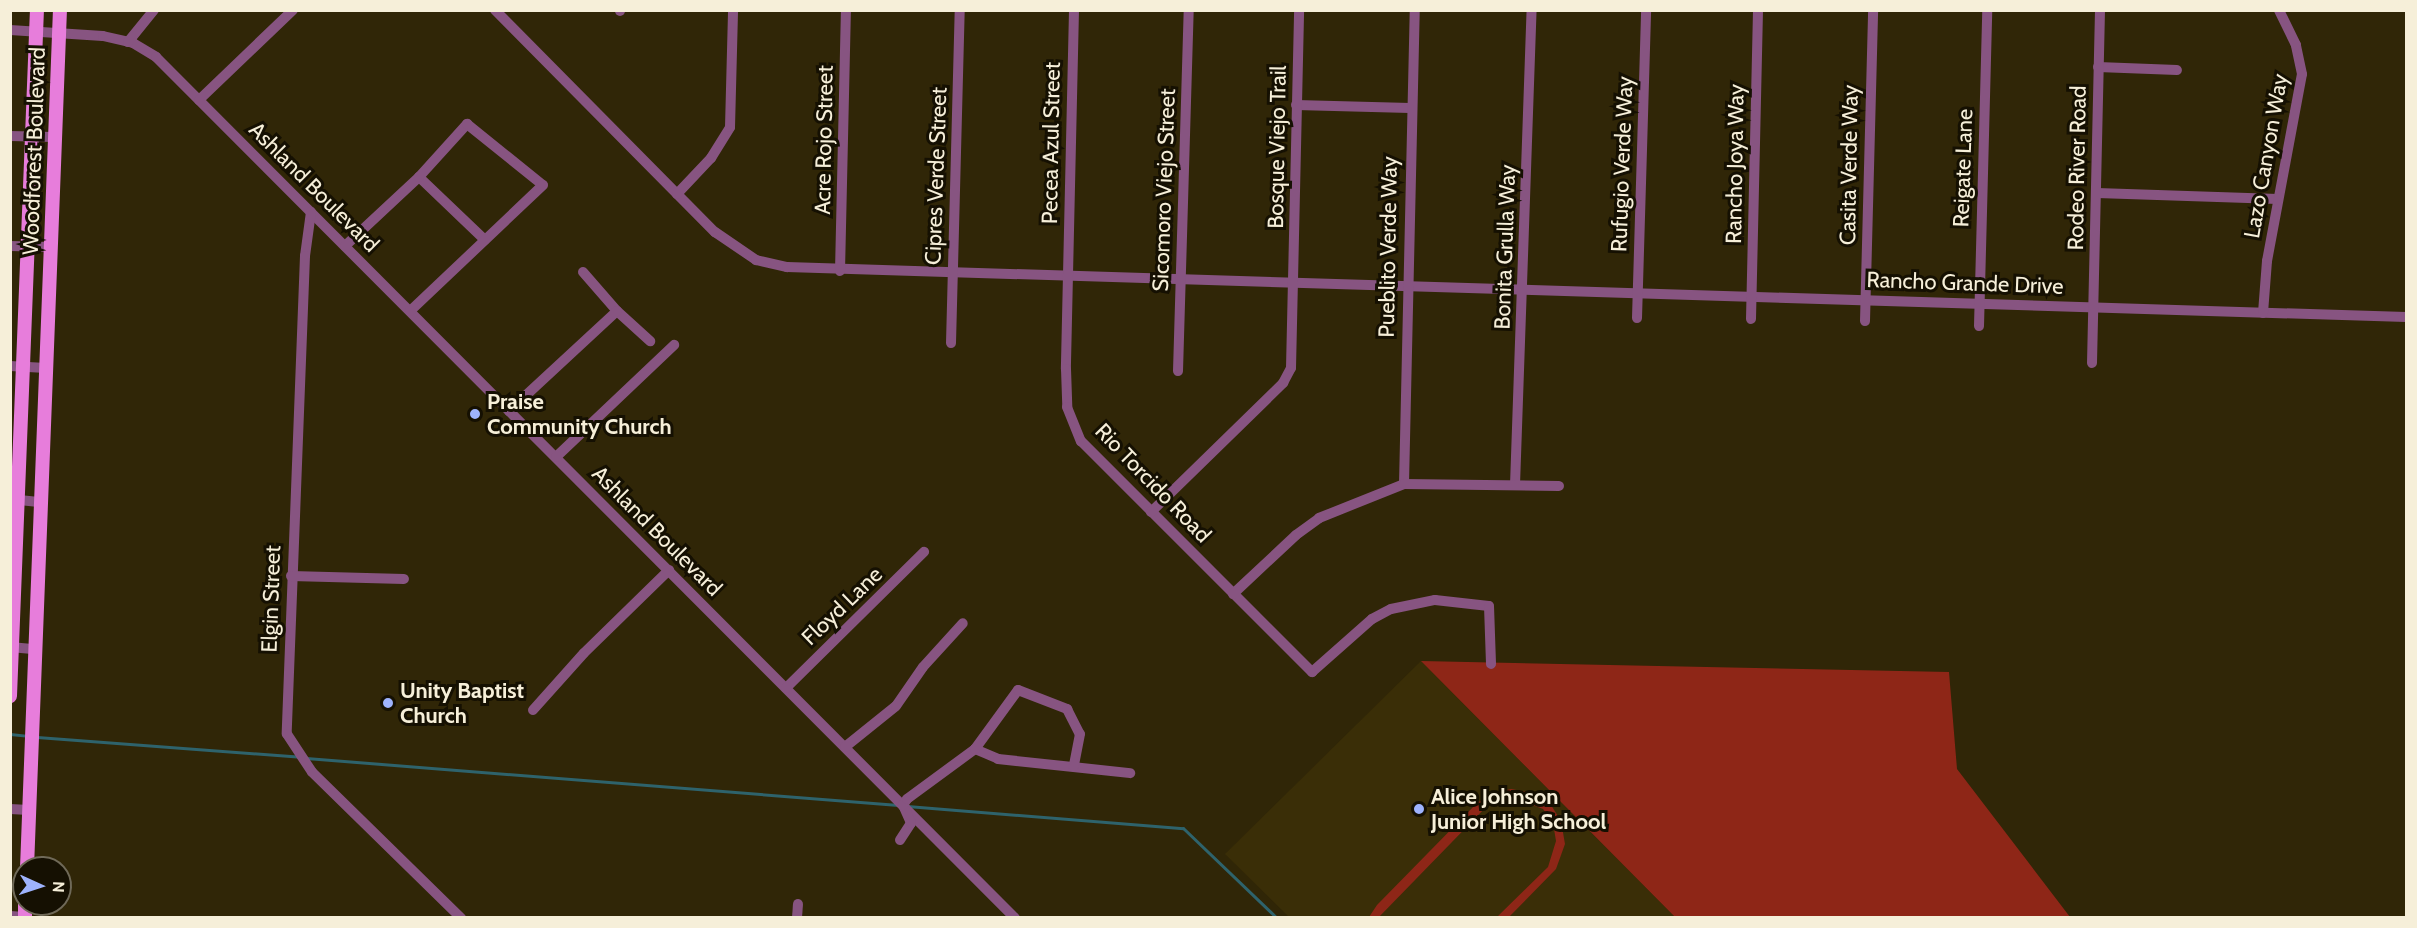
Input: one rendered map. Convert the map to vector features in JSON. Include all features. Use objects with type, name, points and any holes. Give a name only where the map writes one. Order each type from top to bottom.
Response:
[{"type":"main road","name":"Woodforest Boulevard","points":[[10,696],[17,366],[28,246],[37,10]]},
{"type":"main road","name":"Woodforest Boulevard","points":[[27,856],[51,247],[53,137],[60,10]]},
{"type":"street","points":[[128,42],[154,10]]},
{"type":"street","points":[[199,100],[292,10]]},
{"type":"street","name":"Rancho Grande Drive","points":[[495,10],[715,232],[756,260],[787,267],[840,271],[2406,317]]},
{"type":"street","points":[[677,194],[711,158],[730,127],[733,10]]},
{"type":"street","name":"Acre Rojo Street","points":[[840,271],[846,10]]},
{"type":"street","name":"Cipres Verde Street","points":[[951,343],[960,10]]},
{"type":"street","name":"Pecea Azul Street","points":[[1067,278],[1074,10]]},
{"type":"street","name":"Sicomoro Viejo Street","points":[[1179,371],[1190,10]]},
{"type":"street","name":"Bosque Viejo Trail","points":[[1151,512],[1283,383],[1294,354],[1299,10]]},
{"type":"street","name":"Pueblito Verde Way","points":[[1404,484],[1410,108],[1415,10]]},
{"type":"street","name":"Bonita Grulla Way","points":[[1515,485],[1532,10]]},
{"type":"street","name":"Rufugio Verde Way","points":[[1637,318],[1646,10]]},
{"type":"street","name":"Rancho Joya Way","points":[[1751,319],[1758,10]]},
{"type":"street","name":"Casita Verde Way","points":[[1865,321],[1873,10]]},
{"type":"street","name":"Reigate Lane","points":[[1979,326],[1987,10]]},
{"type":"street","name":"Rodeo River Road","points":[[2092,363],[2100,10]]},
{"type":"street","name":"Lazo Canyon Way","points":[[2263,313],[2265,275],[2302,75],[2296,45],[2279,10]]},
{"type":"street","name":"Ashland Boulevard","points":[[10,30],[59,32],[128,42],[156,57],[1015,918]]},
{"type":"street","points":[[2098,67],[2177,70]]},
{"type":"street","points":[[1296,105],[1410,108]]},
{"type":"street","points":[[345,246],[419,177],[467,124],[543,185],[410,311]]},
{"type":"street","points":[[10,136],[53,137]]},
{"type":"street","points":[[419,177],[485,240]]},
{"type":"street","points":[[2097,193],[2278,200]]},
{"type":"street","name":"Elgin Street","points":[[310,212],[305,256],[286,719],[292,747],[312,772],[461,918]]},
{"type":"street","points":[[10,246],[51,247]]},
{"type":"street","points":[[583,272],[617,311],[650,341]]},
{"type":"street","name":"Rio Torcido Road","points":[[1067,278],[1067,407],[1081,441],[1312,672],[1361,627],[1391,609],[1435,600],[1489,606],[1491,664]]},
{"type":"street","points":[[510,411],[617,311]]},
{"type":"street","points":[[556,457],[674,345]]},
{"type":"street","points":[[17,366],[46,368]]},
{"type":"street","points":[[1233,594],[1296,535],[1319,518],[1404,484],[1559,486]]},
{"type":"street","points":[[14,500],[41,502]]},
{"type":"street","name":"Floyd Lane","points":[[786,688],[924,552]]},
{"type":"street","points":[[533,710],[669,570]]},
{"type":"street","points":[[291,576],[404,579]]},
{"type":"street","points":[[845,747],[896,706],[923,667],[963,622]]},
{"type":"street","points":[[11,647],[35,649]]},
{"type":"street","points":[[900,840],[911,823],[903,805],[975,749],[1018,690],[1067,709],[1080,734],[1074,766]]},
{"type":"street","points":[[975,749],[998,759],[1130,773]]},
{"type":"street","points":[[10,809],[29,810]]},
{"type":"street","points":[[796,918],[798,904]]},
{"type":"shaded area","name":"Alice Johnson Junior High School","points":[[1421,661],[1675,917],[1289,917],[1225,854]]},
{"type":"shaded area","points":[[1421,661],[1949,672],[1957,769],[2070,917],[1675,917]]},
{"type":"shaded area","points":[[1511,789],[1533,793],[1551,805],[1561,821],[1565,844],[1556,869],[1509,917],[1497,917],[1548,867],[1556,841],[1553,823],[1543,809],[1514,798],[1488,805],[1379,917],[1369,917],[1377,905],[1476,804],[1490,794]]},
{"type":"waterway","points":[[10,734],[28,736]]},
{"type":"waterway","points":[[37,737],[300,757]]},
{"type":"waterway","points":[[306,758],[898,805]]},
{"type":"waterway","points":[[907,806],[1183,828],[1277,918]]},
{"type":"place","name":"Praise Community Church","points":[[475,414]]},
{"type":"place","name":"Unity Baptist Church","points":[[388,703]]},
{"type":"place","name":"Alice Johnson Junior High School","points":[[1419,809]]}]
